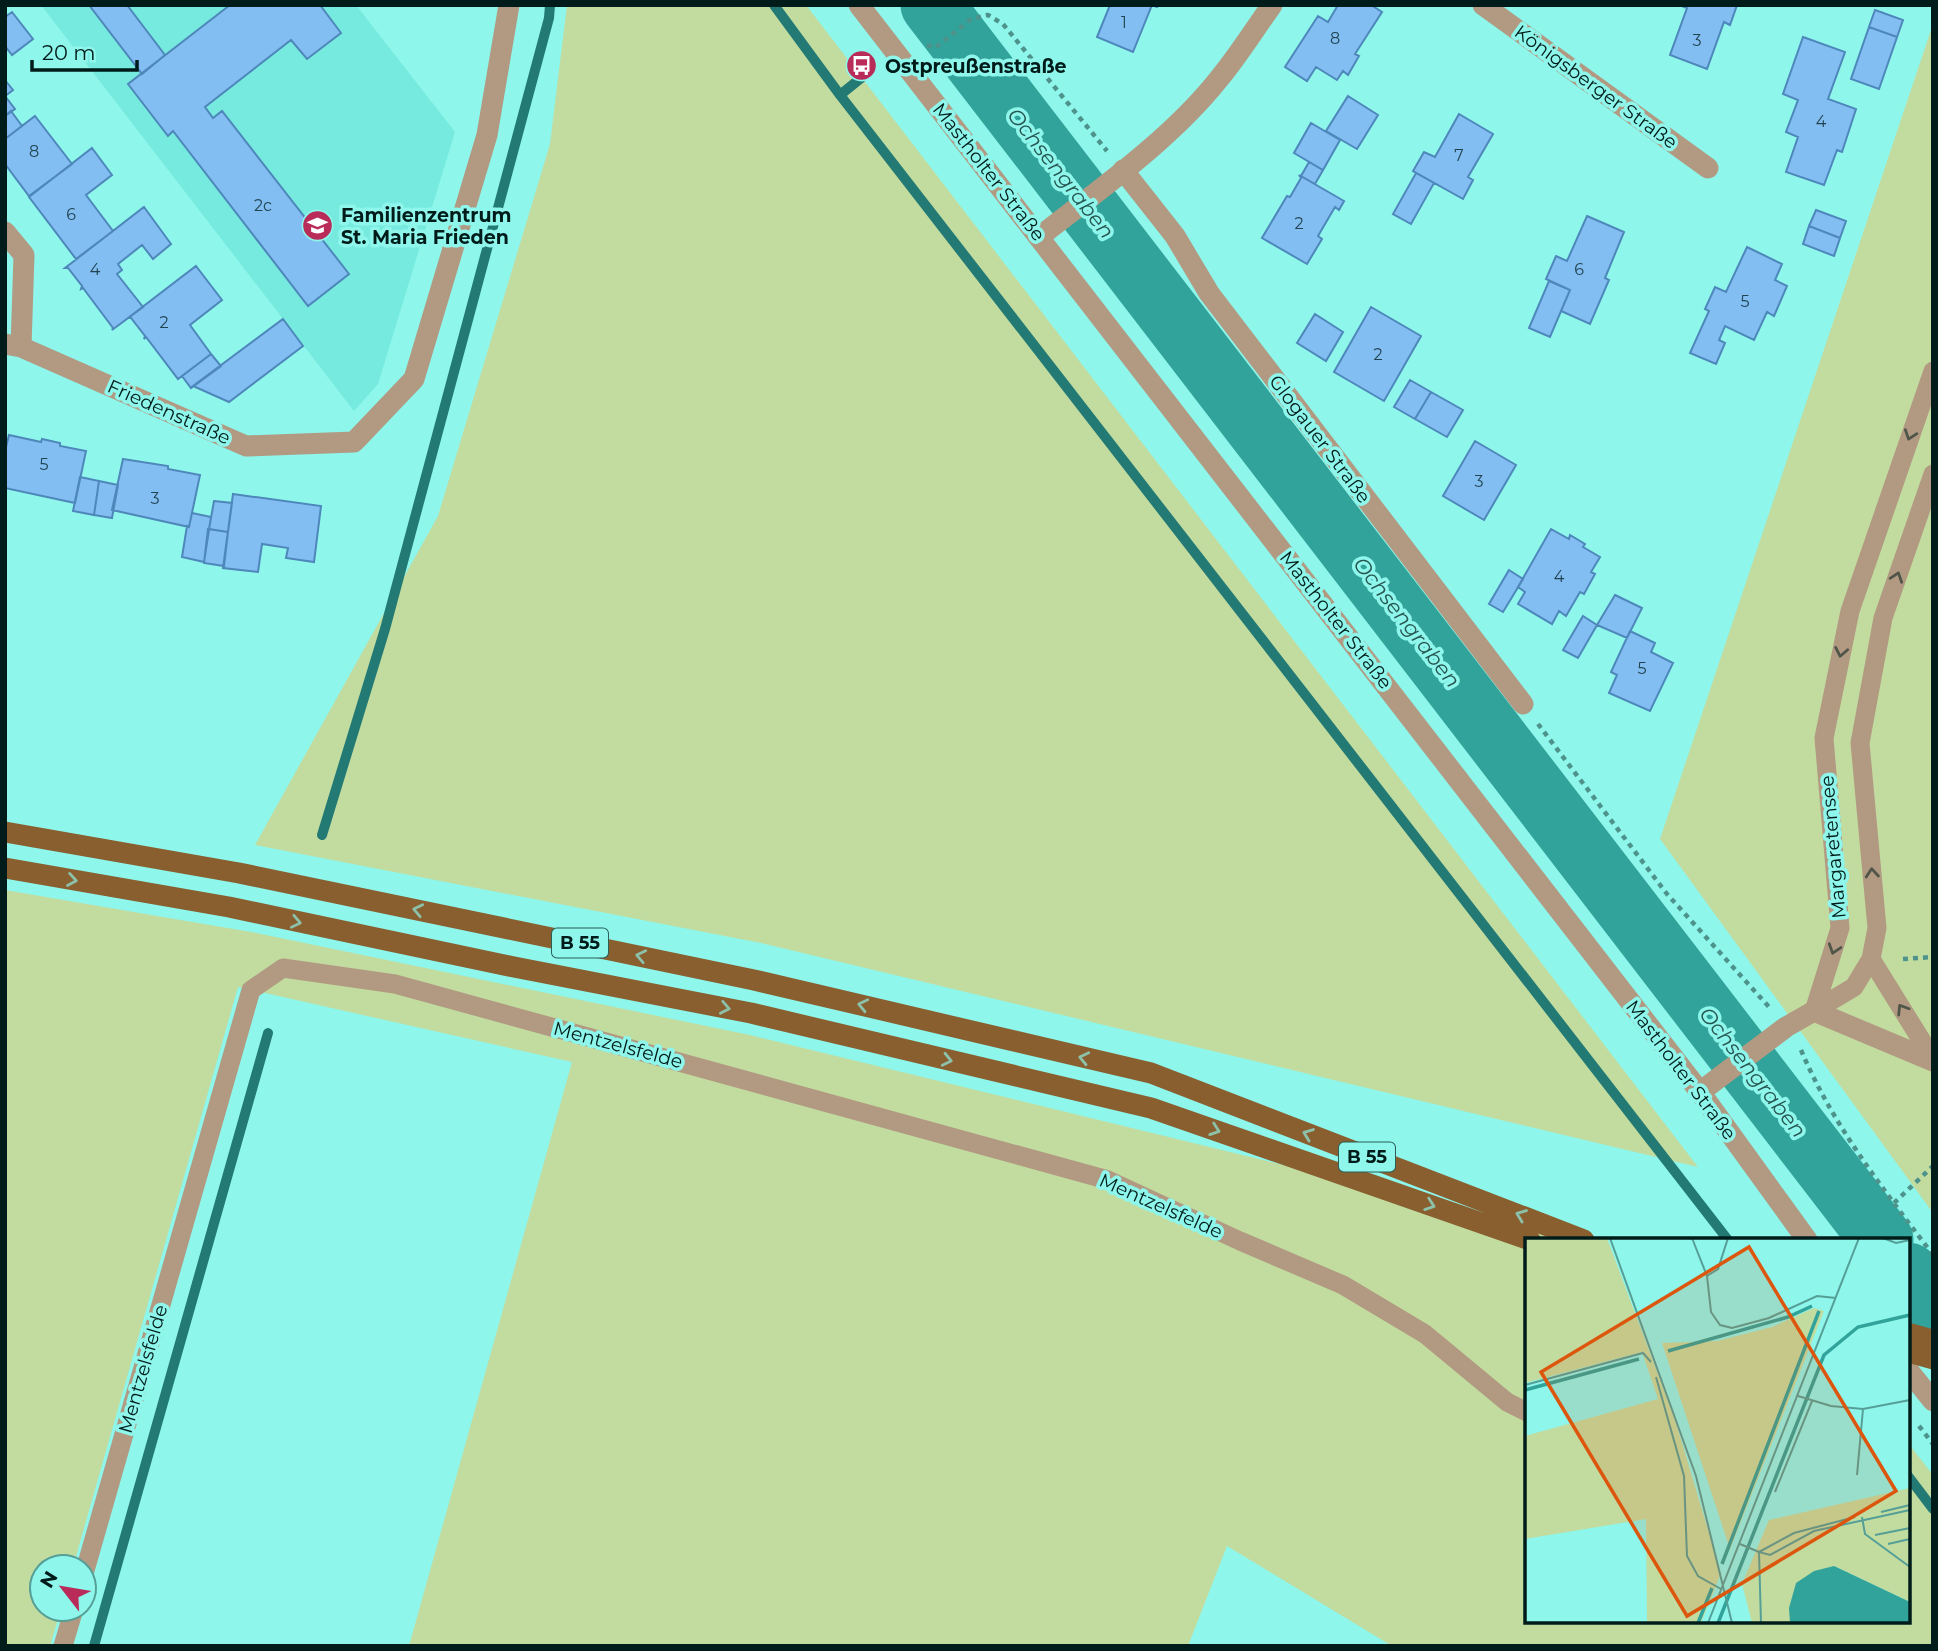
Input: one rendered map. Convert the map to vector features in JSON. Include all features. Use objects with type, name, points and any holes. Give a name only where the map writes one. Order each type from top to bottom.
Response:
[{"type":"main road","name":"B 55","points":[[5,832],[239,873],[754,979],[1150,1073],[1579,1238]]},
{"type":"main road","name":"B 55","points":[[5,869],[229,907],[751,1013],[1151,1108],[1525,1238]]},
{"type":"main road","points":[[1910,1334],[1933,1340]]},
{"type":"main road","points":[[1910,1353],[1933,1359]]},
{"type":"street","name":"Friedenstraße","points":[[5,232],[24,255],[13,346],[246,446],[354,442],[414,379],[487,135],[509,5]]},
{"type":"street","name":"Mastholter Straße","points":[[859,5],[1707,1086],[1806,1238]]},
{"type":"street","points":[[1039,237],[1175,124],[1218,81],[1272,5]]},
{"type":"street","name":"Königsberger Straße","points":[[1483,5],[1708,168]]},
{"type":"street","name":"Glogauer Straße","points":[[1118,174],[1175,236],[1209,293],[1523,704]]},
{"type":"street","points":[[1707,1086],[1780,1032],[1814,1011],[1933,1060]]},
{"type":"street","points":[[1910,1372],[1933,1401]]},
{"type":"lane","name":"Margaretensee","points":[[1814,1011],[1840,928],[1824,738],[1850,611],[1933,371]]},
{"type":"lane","name":"Margaretensee","points":[[1814,1011],[1854,987],[1871,959],[1877,928],[1860,743],[1883,618],[1933,474]]},
{"type":"lane","points":[[1871,959],[1933,1060]]},
{"type":"lane","name":"Mentzelsfelde","points":[[90,1553],[251,990],[283,968],[395,984],[1108,1180],[1240,1241],[1343,1284],[1425,1334],[1507,1402],[1525,1411]]},
{"type":"lane","points":[[63,1646],[70,1623]]},
{"type":"path","points":[[934,48],[971,19],[988,15],[1003,24],[1118,174]]},
{"type":"path","points":[[1523,704],[1667,894],[1780,1032],[1801,1048],[1815,1083],[1838,1125],[1933,1255]]},
{"type":"path","points":[[1894,1203],[1933,1166]]},
{"type":"shaded area","name":"Familienzentrum St. Maria Frieden","points":[[41,5],[356,5],[455,132],[378,384],[354,411]]},
{"type":"shaded area","points":[[567,5],[806,5],[1698,1167],[761,943],[255,845],[438,516],[550,144]]},
{"type":"shaded area","points":[[1933,24],[1933,1213],[1660,839]]},
{"type":"shaded area","points":[[5,890],[251,932],[750,1035],[1583,1238],[1525,1238],[1525,1623],[1910,1623],[1910,1446],[1933,1475],[1933,1646],[1392,1646],[1227,1546],[1188,1646],[409,1646],[572,1062],[238,987],[77,1553],[28,1553],[28,1623],[57,1623],[50,1646],[5,1646]]},
{"type":"building","points":[[89,5],[127,5],[165,55],[142,74]]},
{"type":"building","points":[[230,5],[320,5],[341,33],[307,59],[291,40],[205,107],[213,118],[222,111],[349,274],[308,306],[173,131],[168,136],[128,84]]},
{"type":"building","points":[[1110,5],[1152,5],[1133,52],[1097,37]]},
{"type":"building","points":[[1338,5],[1371,5],[1382,12],[1355,54],[1359,56],[1348,75],[1343,71],[1337,80],[1316,67],[1307,81],[1285,67],[1318,16],[1328,22]]},
{"type":"building","points":[[1679,5],[1737,5],[1730,25],[1724,22],[1707,69],[1670,55],[1687,8]]},
{"type":"building","points":[[1875,10],[1903,20],[1897,37],[1869,27]]},
{"type":"building","points":[[12,12],[33,39],[12,55],[5,46],[5,17]]},
{"type":"building","points":[[1869,27],[1897,37],[1879,89],[1851,79]]},
{"type":"building","points":[[1803,37],[1845,52],[1828,99],[1856,109],[1842,152],[1837,150],[1824,185],[1786,172],[1798,137],[1786,132],[1798,100],[1783,94]]},
{"type":"building","points":[[5,80],[13,90],[5,96]]},
{"type":"building","points":[[5,96],[15,109],[5,116]]},
{"type":"building","points":[[1348,96],[1378,115],[1357,149],[1326,131]]},
{"type":"building","points":[[11,111],[22,126],[5,139],[5,116]]},
{"type":"building","points":[[1459,114],[1493,134],[1468,177],[1473,180],[1463,199],[1413,171],[1424,152],[1435,157]]},
{"type":"building","points":[[35,116],[72,164],[29,196],[5,164],[5,139]]},
{"type":"building","points":[[1311,123],[1340,140],[1323,170],[1294,153]]},
{"type":"building","points":[[92,148],[112,175],[86,195],[113,231],[76,259],[29,197]]},
{"type":"building","points":[[1309,162],[1323,170],[1315,184],[1301,176]]},
{"type":"building","points":[[1416,173],[1434,183],[1411,224],[1393,214]]},
{"type":"building","points":[[1299,175],[1344,201],[1339,210],[1335,207],[1318,236],[1322,239],[1307,264],[1262,238],[1287,196],[1290,197],[1301,178]]},
{"type":"building","points":[[144,207],[171,244],[153,259],[142,245],[118,264],[122,270],[117,274],[143,307],[112,330],[83,288],[81,289],[82,286],[68,268],[65,268]]},
{"type":"building","points":[[1816,210],[1846,221],[1840,238],[1809,226]]},
{"type":"building","points":[[1587,216],[1624,232],[1605,278],[1609,280],[1590,324],[1561,311],[1570,290],[1546,279],[1556,256],[1567,261]]},
{"type":"building","points":[[1809,226],[1840,238],[1834,256],[1803,244]]},
{"type":"building","points":[[1747,247],[1782,264],[1775,280],[1787,286],[1774,316],[1767,312],[1754,340],[1725,326],[1719,340],[1725,343],[1716,364],[1690,353],[1709,311],[1705,309],[1715,287],[1726,292]]},
{"type":"building","points":[[196,266],[222,300],[190,325],[211,354],[178,379],[146,337],[144,339],[145,336],[131,318],[128,318]]},
{"type":"building","points":[[1549,281],[1570,290],[1550,337],[1529,328]]},
{"type":"building","points":[[1371,307],[1421,336],[1384,401],[1334,372]]},
{"type":"building","points":[[1315,314],[1343,332],[1326,361],[1297,343]]},
{"type":"building","points":[[283,319],[303,346],[229,402],[193,386]]},
{"type":"building","points":[[211,354],[221,366],[191,388],[182,376]]},
{"type":"building","points":[[1410,380],[1431,392],[1415,419],[1394,407]]},
{"type":"building","points":[[1431,392],[1463,410],[1447,437],[1415,419]]},
{"type":"building","points":[[9,435],[41,442],[42,439],[86,451],[75,503],[5,488],[5,451]]},
{"type":"building","points":[[1475,441],[1516,465],[1484,520],[1443,496]]},
{"type":"building","points":[[123,459],[168,466],[168,469],[200,475],[189,527],[112,510]]},
{"type":"building","points":[[80,477],[99,481],[94,515],[73,511]]},
{"type":"building","points":[[99,481],[118,485],[112,518],[94,515]]},
{"type":"building","points":[[233,494],[321,506],[314,562],[286,558],[288,548],[262,544],[258,572],[223,568]]},
{"type":"building","points":[[214,501],[232,503],[228,532],[209,529]]},
{"type":"building","points":[[192,513],[211,517],[204,562],[182,557]]},
{"type":"building","points":[[208,529],[228,532],[224,566],[204,563]]},
{"type":"building","points":[[1551,529],[1569,539],[1570,535],[1600,557],[1591,572],[1595,574],[1584,594],[1580,592],[1566,616],[1559,611],[1552,624],[1518,604],[1525,592],[1518,587]]},
{"type":"building","points":[[1509,570],[1523,579],[1503,612],[1489,604]]},
{"type":"building","points":[[1615,595],[1642,608],[1627,638],[1597,625]]},
{"type":"building","points":[[1583,616],[1597,625],[1578,658],[1563,650]]},
{"type":"building","points":[[1630,631],[1655,643],[1651,652],[1673,663],[1650,711],[1609,693],[1617,675],[1611,672]]},
{"type":"waterway","points":[[322,835],[385,629],[549,18],[550,5]]},
{"type":"waterway","points":[[774,5],[840,95],[1726,1238]]},
{"type":"waterway","name":"Ochsengraben","points":[[932,5],[1880,1238]]},
{"type":"waterway","points":[[920,32],[939,16]]},
{"type":"waterway","points":[[840,95],[861,78]]},
{"type":"waterway","points":[[94,1646],[268,1033]]},
{"type":"waterway","name":"Ochsengraben","points":[[1910,1277],[1933,1306]]},
{"type":"waterway","points":[[1910,1479],[1933,1509]]},
{"type":"place","name":"Ostpreußenstraße","points":[[862,66]]},
{"type":"place","name":"Familienzentrum St. Maria Frieden","points":[[318,226]]}]
